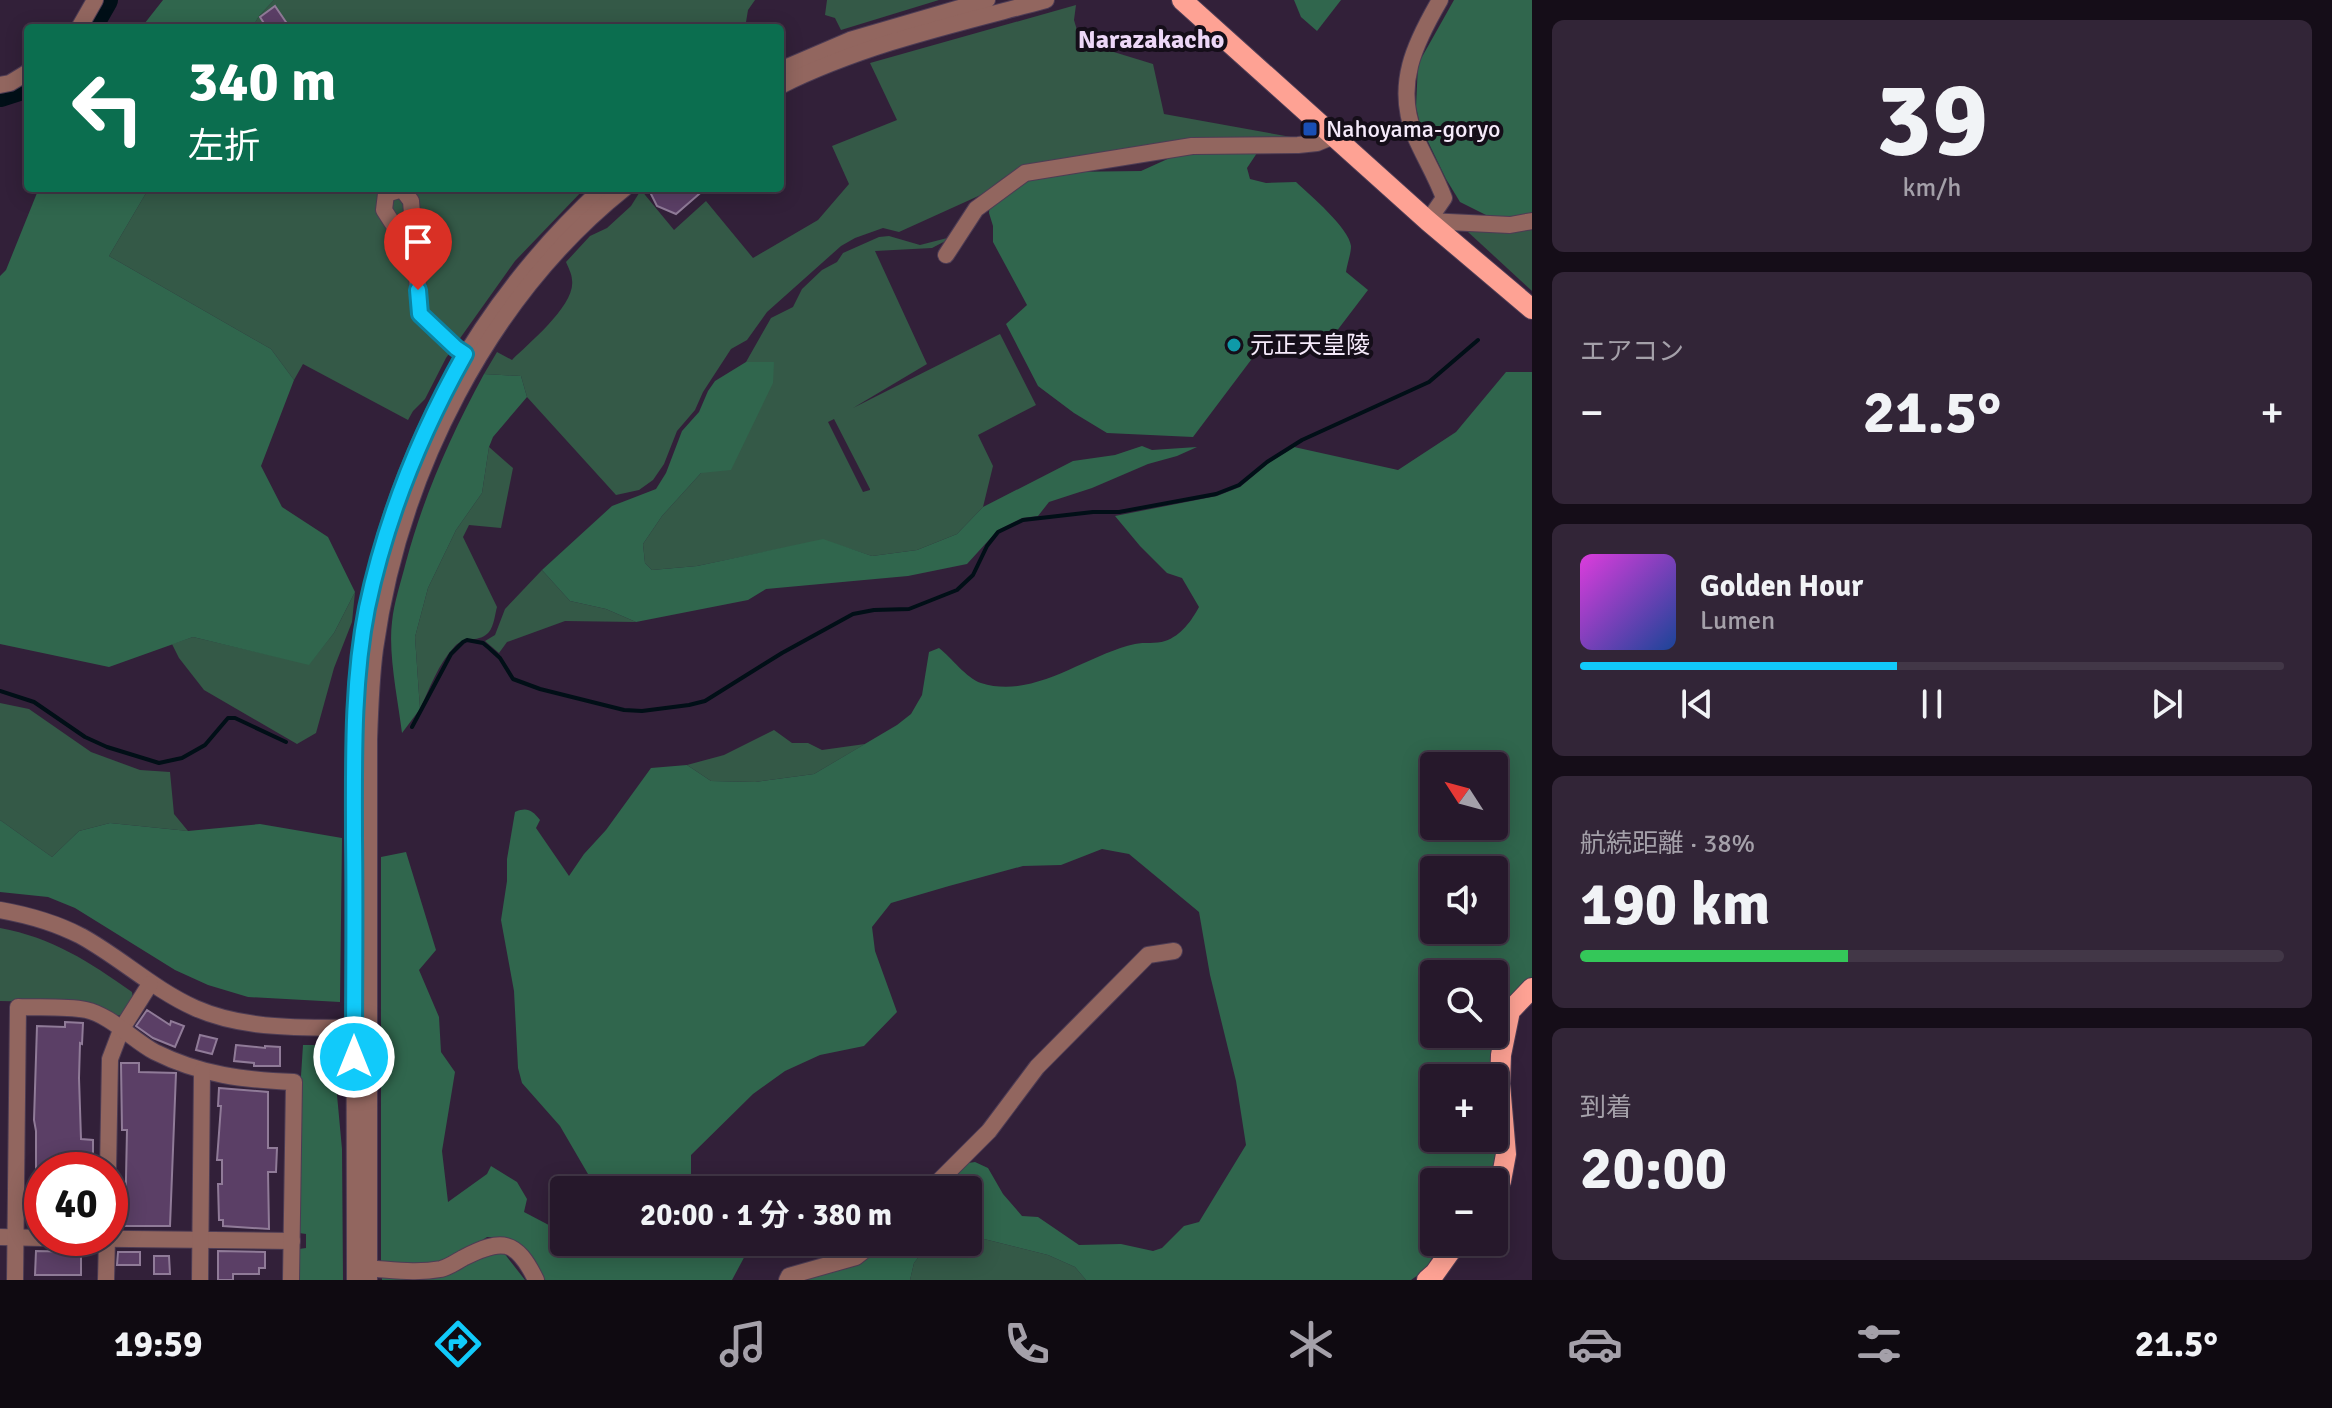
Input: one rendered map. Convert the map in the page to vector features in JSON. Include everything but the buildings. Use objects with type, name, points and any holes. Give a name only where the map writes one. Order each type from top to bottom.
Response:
[{"type":"main road","points":[[1182,0],[1428,221],[1532,309]]},
{"type":"main road","points":[[1503,1168],[1506,1154],[1500,1084],[1501,1055],[1510,1011],[1532,988]]},
{"type":"main road","points":[[1427,1280],[1447,1256]]},
{"type":"street","points":[[81,24],[95,0]]},
{"type":"street","points":[[784,68],[850,40],[987,0]]},
{"type":"street","points":[[784,84],[859,53],[1046,0]]},
{"type":"street","points":[[1428,221],[1444,198],[1414,133],[1407,106],[1407,84],[1415,46],[1440,0]]},
{"type":"street","points":[[0,85],[24,74]]},
{"type":"street","points":[[946,255],[976,209],[1025,173],[1192,146],[1298,145],[1317,143],[1334,136]]},
{"type":"street","points":[[536,1280],[526,1260],[514,1248],[497,1244],[484,1247],[444,1268],[362,1274],[363,696],[367,610],[384,539],[405,478],[437,405],[465,354],[532,260],[599,192]]},
{"type":"street","points":[[363,696],[396,548],[418,480],[451,408],[476,362],[525,291],[583,225],[620,192]]},
{"type":"street","points":[[1428,221],[1510,225],[1532,221]]},
{"type":"street","points":[[416,266],[420,314],[465,354]]},
{"type":"street","points":[[0,910],[48,922],[82,937],[150,984],[197,1009],[243,1022],[287,1027],[362,1028]]},
{"type":"street","points":[[944,1176],[989,1131],[1037,1067],[1148,955],[1174,951]]},
{"type":"street","points":[[108,1152],[110,1059],[121,1030],[150,984]]},
{"type":"street","points":[[15,1280],[8,1238],[18,1007],[85,1010],[103,1017],[153,1051],[202,1071],[249,1080],[294,1082],[291,1280]]},
{"type":"street","points":[[200,1280],[202,1071]]},
{"type":"street","points":[[128,1238],[292,1241]]},
{"type":"street","points":[[106,1280],[107,1256]]},
{"type":"street","points":[[787,1280],[789,1276],[857,1256]]},
{"type":"green space","points":[[163,0],[274,0],[254,24],[144,24]]},
{"type":"green space","points":[[274,0],[755,0],[748,10],[746,24],[254,24]]},
{"type":"green space","points":[[827,0],[939,0],[841,30],[835,18],[825,15]]},
{"type":"green space","points":[[1294,0],[1341,0],[1317,31],[1301,17]]},
{"type":"green space","points":[[1454,0],[1532,0],[1532,215],[1510,220],[1486,215],[1460,202],[1420,125],[1416,107],[1418,64]]},
{"type":"green space","points":[[1076,5],[1074,20],[1079,37],[1104,49],[1153,64],[1164,114],[1308,140],[1160,156],[1136,164],[1098,162],[1022,169],[985,193],[899,232],[883,228],[855,238],[841,246],[767,312],[747,340],[731,349],[695,410],[677,431],[664,464],[653,480],[639,490],[616,495],[527,397],[521,376],[484,374],[497,352],[512,360],[550,323],[567,301],[571,290],[572,278],[566,262],[590,236],[607,228],[631,206],[640,192],[674,230],[706,201],[753,258],[818,220],[849,184],[832,146],[897,120],[870,63]]},
{"type":"green space","points":[[1259,150],[1247,168],[1250,179],[1266,183],[1296,182],[1328,212],[1349,239],[1351,249],[1346,272],[1368,290],[1336,332],[1280,335],[1257,352],[1193,437],[1107,433],[1038,386],[1006,324],[1027,305],[993,242],[990,201],[1011,182],[1062,172],[1141,171],[1183,152]]},
{"type":"green space","points":[[37,192],[147,192],[109,256],[271,349],[294,380],[261,466],[282,507],[328,537],[355,592],[334,633],[309,665],[193,637],[109,667],[0,644],[0,276],[6,270]]},
{"type":"green space","points":[[147,192],[581,192],[515,261],[446,358],[425,399],[408,420],[303,364],[294,380],[271,349],[109,256]]},
{"type":"green space","points":[[1532,228],[1532,291],[1468,232],[1478,229]]},
{"type":"green space","points":[[889,236],[920,245],[955,236],[932,248],[875,251],[927,364],[853,408],[1000,334],[1036,405],[978,435],[993,466],[983,507],[957,534],[917,550],[872,556],[823,540],[697,566],[652,570],[645,563],[643,544],[662,516],[701,473],[774,362],[746,362],[771,318],[793,307],[802,289],[822,270],[837,262],[843,253],[879,237]],"holes":[[[834,419],[870,490],[863,492],[828,422]]]},
{"type":"green space","points":[[746,362],[774,362],[773,383],[731,470],[701,473],[662,516],[643,544],[645,563],[652,570],[697,566],[823,539],[872,556],[917,550],[957,534],[983,507],[1073,461],[1115,455],[1142,446],[1152,450],[1197,447],[1049,502],[1038,516],[1022,518],[998,530],[967,564],[908,576],[766,589],[748,600],[636,622],[606,609],[570,601],[542,570],[612,506],[656,489],[666,473],[682,431],[699,412],[715,381]]},
{"type":"green space","points":[[1506,372],[1532,372],[1532,979],[1515,998],[1507,1064],[1420,1064],[1420,1152],[1497,1152],[1496,1168],[1420,1168],[1420,1256],[1433,1256],[1425,1270],[1411,1280],[1086,1280],[1075,1267],[1048,1255],[982,1238],[982,1176],[953,1176],[968,1163],[975,1162],[988,1168],[1003,1194],[1022,1216],[1038,1217],[1079,1245],[1121,1244],[1153,1251],[1162,1248],[1184,1226],[1199,1222],[1246,1145],[1236,1081],[1210,975],[1199,912],[1129,854],[1102,849],[1061,865],[1023,866],[891,903],[872,927],[875,951],[897,1012],[864,1046],[820,1055],[785,1071],[753,1094],[691,1155],[692,1176],[589,1176],[560,1126],[522,1083],[518,1068],[514,991],[501,920],[515,812],[526,810],[540,820],[536,828],[569,876],[651,768],[687,765],[711,781],[755,782],[814,774],[911,714],[922,695],[929,652],[939,648],[975,680],[1001,687],[1040,681],[1135,644],[1171,639],[1199,607],[1182,578],[1167,573],[1115,516],[1217,496],[1240,487],[1294,447],[1398,470],[1456,432]]},
{"type":"green space","points":[[484,374],[521,376],[527,397],[493,437],[482,493],[456,530],[428,588],[415,637],[420,709],[402,733],[391,648],[396,600],[430,489]]},
{"type":"green space","points":[[489,447],[513,468],[501,528],[469,525],[463,537],[497,607],[494,620],[485,635],[459,643],[449,653],[420,709],[415,637],[428,588],[456,530],[482,493]]},
{"type":"green space","points":[[542,570],[570,601],[606,609],[636,622],[565,621],[507,642],[499,653],[485,641],[495,635],[505,609]]},
{"type":"green space","points":[[355,592],[352,622],[334,668],[316,733],[297,744],[204,690],[172,644],[193,637],[309,664],[334,633]]},
{"type":"green space","points":[[0,703],[29,709],[91,752],[140,770],[170,772],[174,814],[188,831],[110,823],[79,831],[52,857],[0,820]]},
{"type":"green space","points":[[774,730],[792,743],[808,743],[822,750],[865,744],[814,774],[755,782],[711,781],[687,765],[724,755]]},
{"type":"green space","points":[[0,820],[52,857],[79,831],[110,823],[188,831],[260,824],[342,838],[340,1002],[248,997],[208,985],[175,970],[75,908],[48,897],[0,892]]},
{"type":"green space","points":[[406,852],[436,950],[419,970],[439,1017],[441,1052],[455,1072],[442,1151],[448,1202],[487,1174],[491,1166],[517,1182],[527,1199],[524,1212],[550,1226],[550,1256],[745,1256],[732,1280],[540,1280],[512,1241],[504,1237],[487,1237],[445,1264],[381,1261],[381,857]]},
{"type":"green space","points":[[0,928],[37,938],[69,952],[132,992],[133,999],[123,1015],[113,1016],[85,1003],[0,1001]]},
{"type":"green space","points":[[303,1045],[332,1045],[337,1049],[342,1149],[343,1280],[298,1280],[299,1249],[306,1248],[306,1234],[299,1233]]},
{"type":"green space","points":[[982,1238],[1048,1255],[1075,1267],[1086,1280],[910,1280],[914,1263],[919,1256],[982,1256]]},
{"type":"green space","points":[[492,1250],[504,1253],[525,1280],[382,1280],[388,1275],[443,1276]]},
{"type":"green space","points":[[849,1256],[919,1256],[914,1263],[910,1280],[793,1280]]},
{"type":"waterway","points":[[91,24],[105,0]]},
{"type":"waterway","points":[[0,94],[24,86]]},
{"type":"waterway","points":[[412,727],[451,654],[467,640],[483,643],[489,648],[500,658],[513,679],[540,689],[624,710],[642,711],[705,701],[853,614],[909,609],[957,590],[973,575],[987,546],[998,532],[1023,520],[1119,512],[1216,494],[1239,485],[1267,462],[1302,440],[1429,382],[1478,340]]},
{"type":"waterway","points":[[0,691],[34,702],[85,737],[107,747],[159,763],[182,758],[205,745],[228,718],[235,718],[286,742]]},
{"type":"place","name":"Nahoyama-goryo","points":[[1310,129]]},
{"type":"place","name":"元正天皇陵","points":[[1234,345]]},
{"type":"district","name":"Narazakacho","points":[[1151,40]]},
{"type":"route","points":[[354,1057],[354,749],[360,652],[384,539],[405,478],[437,405],[465,354],[420,314],[418,290]]}]
